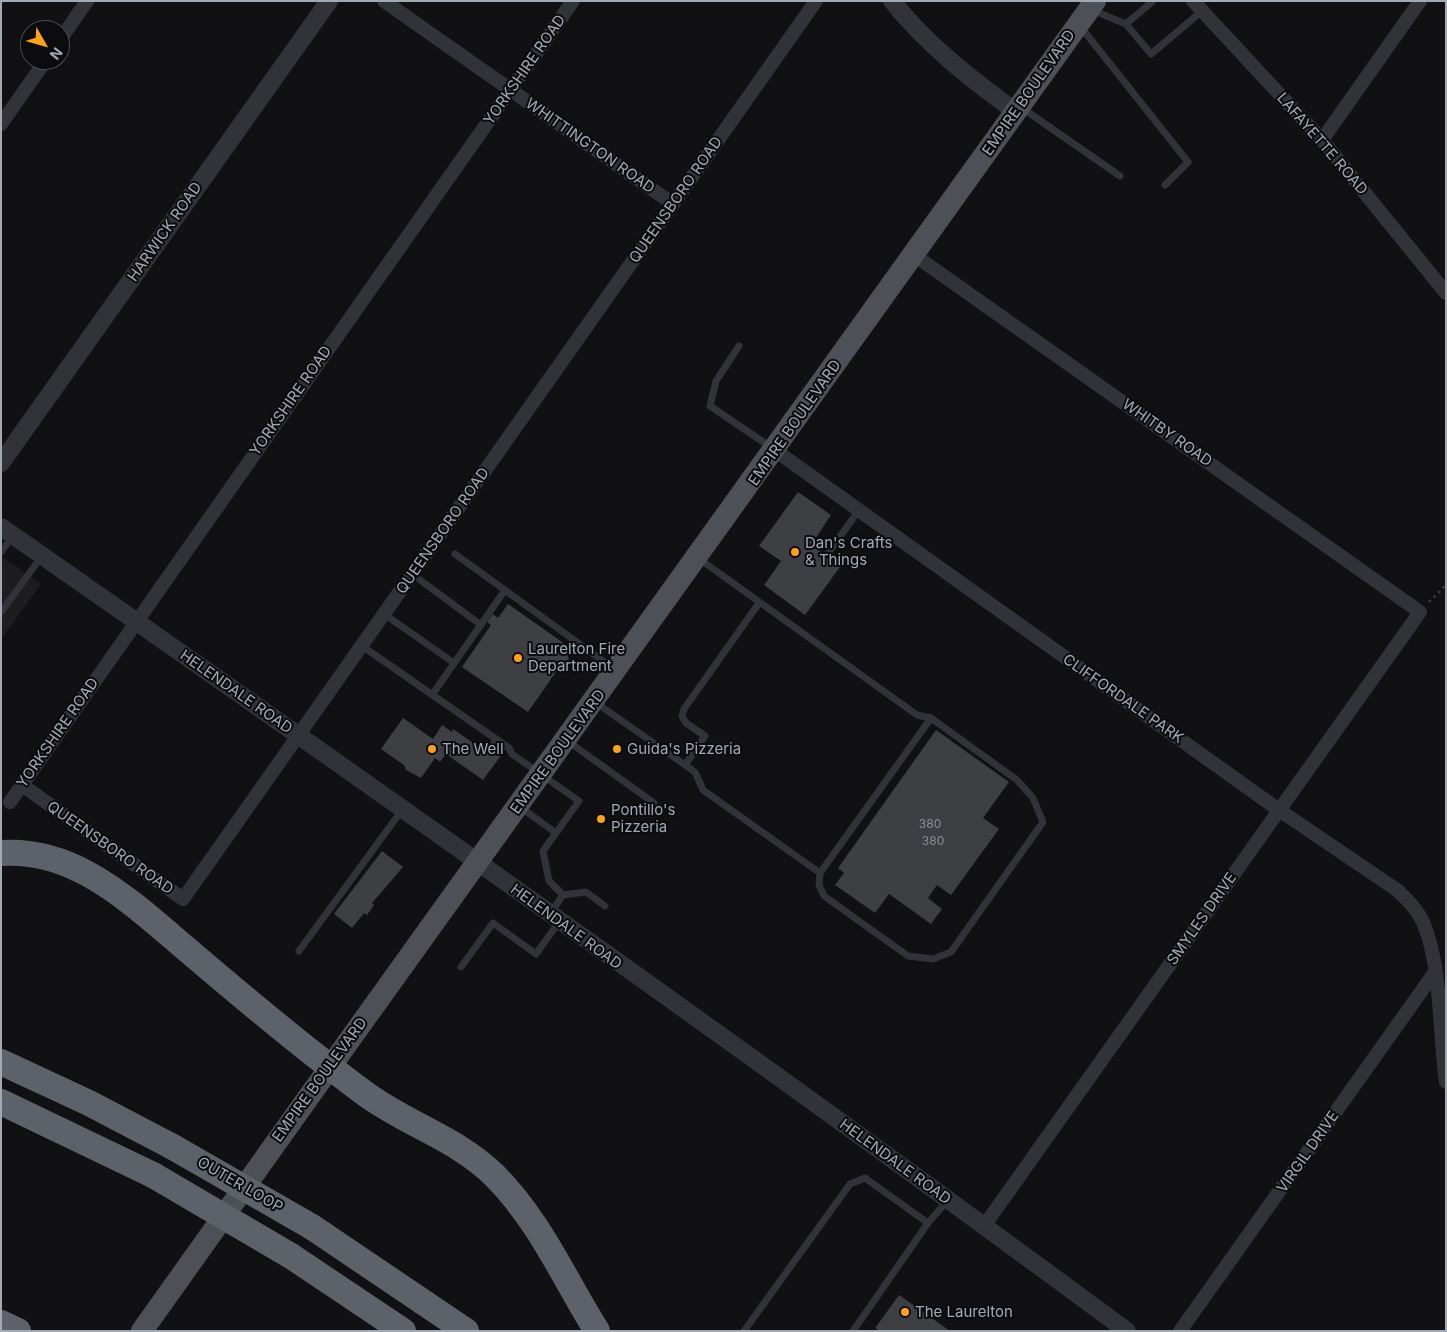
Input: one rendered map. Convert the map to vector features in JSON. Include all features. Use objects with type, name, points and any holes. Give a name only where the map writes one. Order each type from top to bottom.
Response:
[{"type":"highway","points":[[1,853],[25,853],[51,858],[79,869],[107,885],[280,1029],[329,1067],[378,1103],[460,1148],[495,1176],[527,1215],[597,1331]]},
{"type":"highway","name":"OUTER LOOP","points":[[1,1062],[88,1103],[174,1147],[312,1228],[466,1331]]},
{"type":"highway","points":[[1,1102],[153,1175],[291,1256],[403,1331]]},
{"type":"highway","points":[[1,1113],[153,1175]]},
{"type":"highway","points":[[1,1323],[18,1331]]},
{"type":"main road","name":"EMPIRE BOULEVARD","points":[[142,1331],[329,1067],[776,451],[1088,11]]},
{"type":"street","points":[[70,26],[87,1]]},
{"type":"street","name":"HARWICK ROAD","points":[[1,463],[329,1]]},
{"type":"street","name":"WHITTINGTON ROAD","points":[[384,1],[673,204]]},
{"type":"street","name":"YORKSHIRE ROAD","points":[[10,802],[573,1]]},
{"type":"street","name":"QUEENSBORO ROAD","points":[[22,785],[183,899],[816,1]]},
{"type":"street","points":[[892,1],[919,32],[948,60],[1018,109]]},
{"type":"street","points":[[1322,140],[1420,1]]},
{"type":"street","name":"LAFAYETTE ROAD","points":[[1198,6],[1322,140],[1445,292]]},
{"type":"street","points":[[1,124],[39,70]]},
{"type":"street","name":"WHITBY ROAD","points":[[914,255],[1420,612]]},
{"type":"street","name":"CLIFFORDALE PARK","points":[[776,451],[1279,810],[1397,890],[1408,900],[1423,921],[1428,935],[1435,972],[1446,1082]]},
{"type":"street","name":"HELENDALE ROAD","points":[[7,531],[477,863],[948,1200],[1127,1331]]},
{"type":"street","name":"SMYLES DRIVE","points":[[984,1226],[1420,612]]},
{"type":"street","name":"VIRGIL DRIVE","points":[[1180,1331],[1435,972]]},
{"type":"lane","points":[[1126,24],[1153,1]]},
{"type":"lane","points":[[1088,11],[1126,24],[1151,54],[1198,6]]},
{"type":"lane","points":[[1088,11],[1188,162],[1165,185]]},
{"type":"lane","points":[[1018,109],[1120,176]]},
{"type":"lane","points":[[739,346],[716,381],[710,406],[776,451]]},
{"type":"lane","points":[[829,552],[859,510]]},
{"type":"lane","points":[[1,552],[7,531]]},
{"type":"lane","points":[[455,554],[617,671]]},
{"type":"lane","points":[[1,612],[42,556]]},
{"type":"lane","points":[[698,558],[917,715],[931,718],[1017,780],[1033,798],[1043,822],[952,952],[933,959],[908,956],[824,896],[819,885],[820,873],[931,718]]},
{"type":"lane","points":[[412,574],[481,625]]},
{"type":"lane","points":[[432,695],[505,590]]},
{"type":"lane","points":[[685,765],[705,736],[686,723],[682,716],[684,709],[759,603]]},
{"type":"lane","points":[[384,614],[454,663]]},
{"type":"lane","points":[[362,646],[579,801],[543,851],[550,881],[563,895]]},
{"type":"lane","points":[[594,702],[695,772],[703,790],[820,873]]},
{"type":"lane","points":[[566,740],[654,803]]},
{"type":"lane","points":[[519,806],[556,833]]},
{"type":"lane","points":[[299,951],[402,810]]},
{"type":"lane","points":[[563,895],[586,892],[605,906]]},
{"type":"lane","points":[[461,967],[493,923],[536,954],[563,895]]},
{"type":"lane","points":[[744,1331],[850,1184],[865,1178],[928,1223]]},
{"type":"lane","points":[[853,1331],[928,1223],[948,1200]]},
{"type":"path","points":[[1420,612],[1446,585]]},
{"type":"shaded area","points":[[1,556],[41,584],[1,640]]},
{"type":"building","name":"Dan's Crafts & Things","points":[[798,492],[831,515],[813,542],[820,547],[819,550],[823,555],[840,567],[805,615],[764,585],[781,561],[759,546]]},
{"type":"building","name":"Laurelton Fire Department","points":[[508,604],[572,649],[566,666],[560,666],[528,712],[462,667],[491,625],[487,622],[493,614],[498,618]]},
{"type":"building","name":"The Well","points":[[403,718],[433,739],[442,725],[452,732],[453,729],[485,751],[492,740],[505,750],[483,780],[446,754],[440,762],[435,758],[421,778],[406,770],[404,765],[381,749]]},
{"type":"building","points":[[936,730],[1009,782],[983,818],[999,829],[951,895],[937,885],[928,898],[942,909],[931,924],[889,894],[875,913],[835,885],[844,873],[838,868]]},
{"type":"building","points":[[382,851],[403,867],[372,903],[374,905],[367,915],[364,913],[352,928],[334,914]]},
{"type":"building","name":"The Laurelton","points":[[899,1295],[950,1331],[880,1331],[875,1328]]},
{"type":"place","name":"Dan's Crafts & Things","points":[[795,552]]},
{"type":"place","name":"Laurelton Fire Department","points":[[518,658]]},
{"type":"place","name":"The Well","points":[[432,749]]},
{"type":"place","name":"Guida's Pizzeria","points":[[617,749]]},
{"type":"place","name":"Pontillo's Pizzeria","points":[[601,819]]},
{"type":"place","name":"The Laurelton","points":[[905,1312]]}]
